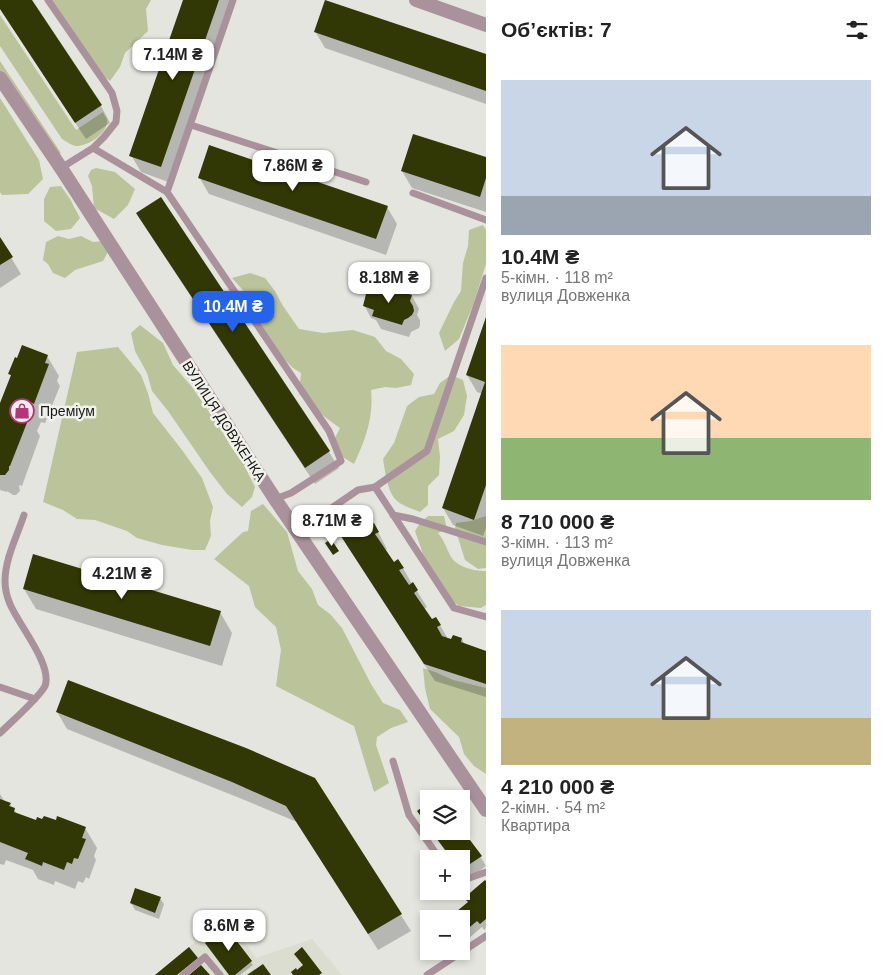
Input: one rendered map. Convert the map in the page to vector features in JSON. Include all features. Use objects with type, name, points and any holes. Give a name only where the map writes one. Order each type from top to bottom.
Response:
[{"type":"street","points":[[416,0],[486,25]]},
{"type":"street","name":"ВУЛИЦЯ ДОВЖЕНКА","points":[[0,78],[61,168],[275,500],[486,810]]},
{"type":"lane","points":[[48,0],[112,93],[117,112],[116,122],[93,148],[61,168]]},
{"type":"lane","points":[[167,192],[233,0]]},
{"type":"lane","points":[[190,125],[366,182]]},
{"type":"lane","points":[[93,148],[167,192],[329,431],[340,460],[291,493],[275,500]]},
{"type":"lane","points":[[413,193],[486,220]]},
{"type":"lane","points":[[297,533],[358,490],[375,487],[427,451],[486,278]]},
{"type":"lane","points":[[375,487],[454,608],[486,618]]},
{"type":"lane","points":[[0,733],[35,699],[44,687],[47,677],[37,651],[10,603],[5,583],[6,568],[24,515]]},
{"type":"lane","points":[[393,515],[413,518],[486,542]]},
{"type":"lane","points":[[0,687],[35,699]]},
{"type":"lane","points":[[393,761],[409,815],[434,850]]},
{"type":"lane","points":[[470,878],[486,872]]},
{"type":"lane","points":[[427,975],[486,936]]},
{"type":"lane","points":[[183,975],[205,957],[220,975]]},
{"type":"shaded area","points":[[227,916],[256,958],[312,939],[342,975],[155,975]]},
{"type":"green space","points":[[49,0],[151,0],[146,9],[148,31],[125,53],[120,67],[110,81],[102,75]]},
{"type":"green space","points":[[0,15],[76,130],[103,112],[107,119],[107,124],[97,138],[86,144],[76,146],[62,139],[0,46]]},
{"type":"green space","points":[[0,61],[61,153],[59,154],[53,150],[0,71]]},
{"type":"green space","points":[[0,98],[39,160],[43,179],[28,194],[2,195],[0,192]]},
{"type":"green space","points":[[96,168],[115,172],[135,189],[128,205],[114,219],[94,208],[92,186],[88,176],[91,170]]},
{"type":"green space","points":[[61,186],[80,218],[71,229],[56,231],[44,221],[44,199],[50,187]]},
{"type":"green space","points":[[483,225],[486,230],[486,264],[473,305],[459,339],[445,351],[439,333],[461,291],[463,263],[468,246],[469,230]]},
{"type":"green space","points":[[58,236],[69,239],[81,236],[93,242],[105,241],[110,248],[103,261],[75,270],[65,278],[53,273],[48,264],[43,260],[46,242]]},
{"type":"green space","points":[[250,273],[265,278],[299,329],[323,333],[353,330],[375,337],[386,351],[401,359],[414,374],[411,385],[371,390],[372,400],[368,428],[354,464],[341,456],[335,438],[340,428],[299,394],[301,373],[282,357],[259,328],[259,310],[232,278]]},
{"type":"green space","points":[[140,325],[163,343],[173,365],[192,387],[243,463],[255,487],[252,497],[242,507],[227,494],[152,391],[147,373],[135,351],[131,333]]},
{"type":"green space","points":[[118,347],[141,375],[153,413],[202,478],[213,507],[210,521],[211,536],[205,550],[192,550],[162,545],[137,538],[127,531],[95,520],[77,519],[63,510],[43,502],[77,352]]},
{"type":"green space","points":[[451,375],[463,380],[467,396],[464,415],[454,431],[438,439],[439,475],[428,486],[428,505],[420,512],[401,504],[393,496],[387,480],[383,459],[394,443],[407,406],[419,397],[434,394],[440,383]]},
{"type":"green space","points":[[263,504],[287,532],[298,571],[312,589],[318,605],[330,614],[342,628],[383,703],[400,710],[408,722],[391,728],[377,737],[376,745],[389,783],[374,792],[354,726],[276,686],[281,650],[276,627],[255,607],[249,586],[214,559],[243,532],[248,531],[251,511]]},
{"type":"green space","points":[[428,516],[444,516],[447,529],[438,533],[456,563],[470,569],[486,571],[486,605],[481,608],[459,606],[444,594],[425,560],[415,531]]},
{"type":"green space","points":[[486,516],[486,568],[478,569],[465,560],[455,528],[456,523]]},
{"type":"green space","points":[[423,668],[453,680],[486,688],[486,774],[474,766],[464,754],[459,737],[430,709]]},
{"type":"building","points":[[0,0],[32,0],[102,105],[75,123],[0,9]]},
{"type":"building","points":[[183,0],[219,0],[161,167],[129,156]]},
{"type":"building","points":[[325,0],[486,54],[486,91],[314,32]]},
{"type":"building","points":[[413,134],[486,157],[486,178],[480,197],[401,171]]},
{"type":"building","points":[[209,145],[388,206],[376,239],[198,178]]},
{"type":"building","points":[[161,197],[330,451],[305,468],[136,213]]},
{"type":"building","points":[[0,237],[13,257],[0,265]]},
{"type":"building","points":[[382,285],[412,295],[410,301],[414,311],[412,315],[404,320],[402,325],[372,316],[374,310],[363,306],[368,286],[380,290]]},
{"type":"building","points":[[486,317],[486,485],[474,520],[442,508],[485,382],[466,375]]},
{"type":"building","points":[[22,345],[48,355],[45,363],[49,364],[34,404],[30,402],[25,413],[30,415],[9,470],[5,475],[0,475],[0,403],[11,375],[8,374]]},
{"type":"building","points":[[360,510],[370,525],[374,523],[379,532],[375,534],[394,562],[398,559],[404,568],[399,570],[409,585],[413,582],[418,590],[414,593],[432,619],[436,617],[441,625],[437,627],[442,636],[451,639],[453,635],[462,638],[461,642],[486,651],[486,684],[424,664],[335,527]]},
{"type":"building","points":[[331,539],[339,551],[333,555],[325,543]]},
{"type":"building","points":[[33,554],[221,611],[210,646],[23,589]]},
{"type":"building","points":[[68,680],[246,748],[315,778],[402,914],[368,934],[286,806],[232,782],[56,712]]},
{"type":"building","points":[[0,799],[11,803],[9,806],[15,808],[14,812],[36,820],[37,817],[42,819],[44,816],[56,820],[57,816],[86,827],[82,838],[86,839],[78,859],[74,858],[72,864],[67,862],[64,870],[43,862],[42,866],[25,859],[28,853],[0,842]]},
{"type":"building","points":[[438,840],[470,840],[482,856],[470,864],[470,850],[445,850]]},
{"type":"building","points":[[486,881],[486,919],[480,924],[477,921],[470,927],[470,910],[458,910],[468,902],[466,900],[470,900],[470,893]]},
{"type":"building","points":[[135,888],[161,897],[155,913],[130,903]]},
{"type":"building","points":[[226,927],[252,961],[235,975],[229,975],[205,943]]},
{"type":"building","points":[[189,947],[198,958],[177,975],[155,975]]},
{"type":"building","points":[[302,947],[322,973],[319,975],[293,975],[291,972],[303,965],[294,954]]},
{"type":"building","points":[[263,964],[271,975],[247,975]]},
{"type":"building","points":[[201,965],[210,975],[189,975]]},
{"type":"place","name":"Преміум","points":[[22,411]]}]
